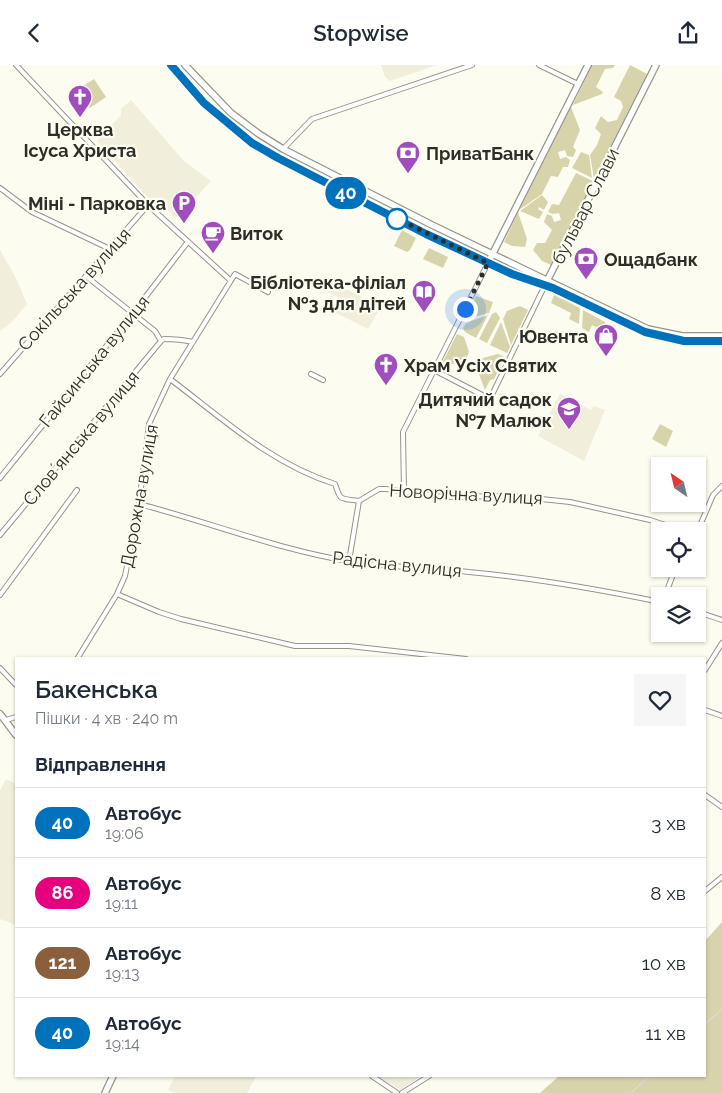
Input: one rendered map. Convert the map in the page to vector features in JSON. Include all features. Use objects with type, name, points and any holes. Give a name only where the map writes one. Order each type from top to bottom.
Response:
[{"type":"main road","points":[[171,65],[204,103],[252,143],[278,158],[488,263],[512,274],[546,283],[648,329],[682,336],[722,336]]},
{"type":"main road","points":[[185,65],[230,113],[283,149],[493,254],[628,325],[654,335],[693,342],[722,341]]},
{"type":"main road","points":[[488,263],[588,65]]},
{"type":"main road","name":"бульвар Слави","points":[[546,283],[656,65]]},
{"type":"main road","points":[[0,713],[15,734]]},
{"type":"main road","points":[[105,1093],[113,1077]]},
{"type":"street","points":[[16,65],[148,205],[187,243],[230,280],[235,274],[268,292]]},
{"type":"street","points":[[283,149],[312,119],[472,65]]},
{"type":"street","points":[[539,65],[578,84]]},
{"type":"street","points":[[0,188],[32,211],[110,249]]},
{"type":"street","name":"Сокільська вулиця","points":[[0,373],[87,277],[148,205]]},
{"type":"street","name":"Гайсинська вулиця","points":[[0,478],[187,243]]},
{"type":"street","points":[[404,493],[403,432],[488,263]]},
{"type":"street","points":[[87,277],[156,331],[161,341],[164,339],[175,342],[183,339],[193,342]]},
{"type":"street","name":"Дорожна вулиця","points":[[78,657],[117,594],[125,576],[139,504],[149,424],[170,379],[230,280]]},
{"type":"street","name":"бульвар Слави","points":[[434,370],[490,399],[546,283]]},
{"type":"street","name":"Словʼянська вулиця","points":[[0,535],[161,341]]},
{"type":"street","points":[[311,374],[323,380]]},
{"type":"street","points":[[170,379],[272,455],[310,476],[335,484],[339,497],[359,501],[349,561]]},
{"type":"street","points":[[702,522],[713,495],[722,486]]},
{"type":"street","name":"Новорічна вулиця","points":[[359,501],[379,489],[442,497],[512,496],[570,502],[653,522]]},
{"type":"street","points":[[0,595],[77,490]]},
{"type":"street","name":"Радісна вулиця","points":[[139,504],[185,516],[250,539],[349,561],[468,571],[596,589],[651,600]]},
{"type":"street","points":[[117,594],[159,612],[182,619],[295,646],[349,646],[448,657]]},
{"type":"street","points":[[706,615],[722,620]]},
{"type":"street","points":[[706,668],[722,643]]},
{"type":"street","points":[[0,668],[15,684]]},
{"type":"street","points":[[706,710],[722,716]]},
{"type":"street","points":[[6,721],[15,717]]},
{"type":"street","points":[[706,796],[722,807]]},
{"type":"street","points":[[706,890],[722,877]]},
{"type":"street","points":[[373,1077],[397,1093]]},
{"type":"street","points":[[402,1093],[428,1077]]},
{"type":"shaded area","points":[[381,65],[437,65],[390,81],[385,77]]},
{"type":"shaded area","points":[[592,65],[615,65],[613,68],[605,69],[596,87],[603,92],[602,94],[573,105]]},
{"type":"shaded area","points":[[630,65],[647,74],[594,179],[590,155],[597,145],[601,134],[595,128],[601,116],[608,122],[617,120],[623,107],[621,101],[614,97]]},
{"type":"shaded area","points":[[94,79],[106,97],[90,108],[77,90]]},
{"type":"shaded area","points":[[131,100],[184,161],[211,181],[176,218],[155,199],[151,201],[97,141],[121,115],[121,109]]},
{"type":"shaded area","points":[[571,107],[580,130],[573,147],[576,150],[573,157],[567,156],[565,150],[558,152],[560,159],[566,157],[570,160],[568,167],[563,167],[558,177],[551,176],[542,194],[519,210]]},
{"type":"shaded area","points":[[581,152],[589,155],[592,178],[572,168]]},
{"type":"shaded area","points":[[576,173],[593,181],[551,265],[542,261],[533,250],[537,243],[545,243],[552,230],[544,222],[547,214],[552,216],[554,222],[561,220],[559,213],[553,214],[548,212],[552,204],[559,205]]},
{"type":"shaded area","points":[[542,195],[548,202],[544,210],[539,207],[538,209],[543,212],[539,219],[520,211]]},
{"type":"shaded area","points":[[518,212],[527,239],[525,247],[512,246],[504,242]]},
{"type":"shaded area","points":[[402,230],[416,238],[407,252],[394,246]]},
{"type":"shaded area","points":[[429,248],[448,257],[443,268],[423,259]]},
{"type":"shaded area","points":[[0,250],[16,278],[27,304],[11,323],[0,331]]},
{"type":"shaded area","points":[[325,278],[373,303],[370,308],[378,312],[368,329],[332,311],[339,298],[320,288]]},
{"type":"shaded area","points":[[554,295],[580,308],[579,324],[569,319],[571,313],[551,303]]},
{"type":"shaded area","points":[[476,296],[493,302],[489,313],[477,316],[468,312]]},
{"type":"shaded area","points":[[520,306],[528,310],[511,345],[503,319],[507,311]]},
{"type":"shaded area","points":[[583,310],[605,322],[604,331],[592,325],[589,332],[582,328]]},
{"type":"shaded area","points":[[496,312],[500,318],[487,343],[479,339],[492,314]]},
{"type":"shaded area","points":[[488,315],[476,338],[465,332],[463,328],[466,323]]},
{"type":"shaded area","points":[[501,322],[510,347],[507,353],[490,345]]},
{"type":"shaded area","points":[[457,334],[464,337],[469,352],[465,361],[440,367]]},
{"type":"shaded area","points":[[498,354],[505,357],[494,379],[490,380],[485,390],[477,369],[483,358]]},
{"type":"shaded area","name":"Дитячий садок №7 Малюк","points":[[560,394],[591,410],[594,406],[605,410],[584,461],[538,436],[544,424],[541,421],[547,418]]},
{"type":"shaded area","points":[[660,424],[673,431],[666,447],[652,439]]},
{"type":"shaded area","points":[[6,779],[15,784],[15,925],[0,919],[0,791]]},
{"type":"shaded area","points":[[722,922],[722,1093],[540,1093],[558,1077],[706,1077],[706,940]]},
{"type":"shaded area","points":[[174,1077],[255,1077],[247,1093],[174,1093],[168,1090]]},
{"type":"shaded area","points":[[378,1077],[420,1077],[401,1090]]},
{"type":"waterway","points":[[706,1023],[722,1009]]},
{"type":"waterway","points":[[631,1093],[648,1077]]},
{"type":"bus line","name":"40","points":[[171,65],[204,103],[224,122],[252,143],[426,234],[512,274],[553,288],[645,332],[684,341],[722,341]]},
{"type":"place","name":"Церква Ісуса Христа","points":[[80,118]]},
{"type":"place","name":"ПриватБанк","points":[[408,174]]},
{"type":"place","name":"Міні - Парковка","points":[[184,224]]},
{"type":"place","name":"Виток","points":[[213,254]]},
{"type":"place","name":"Ощадбанк","points":[[586,280]]},
{"type":"place","name":"Бібліотека-філіал №3 для дітей","points":[[424,313]]},
{"type":"place","name":"Ювента","points":[[606,357]]},
{"type":"place","name":"Храм Усіх Святих","points":[[386,386]]},
{"type":"place","name":"Дитячий садок №7 Малюк","points":[[569,430]]},
{"type":"route","points":[[397,219],[392,216],[488,263],[465,309]]}]
